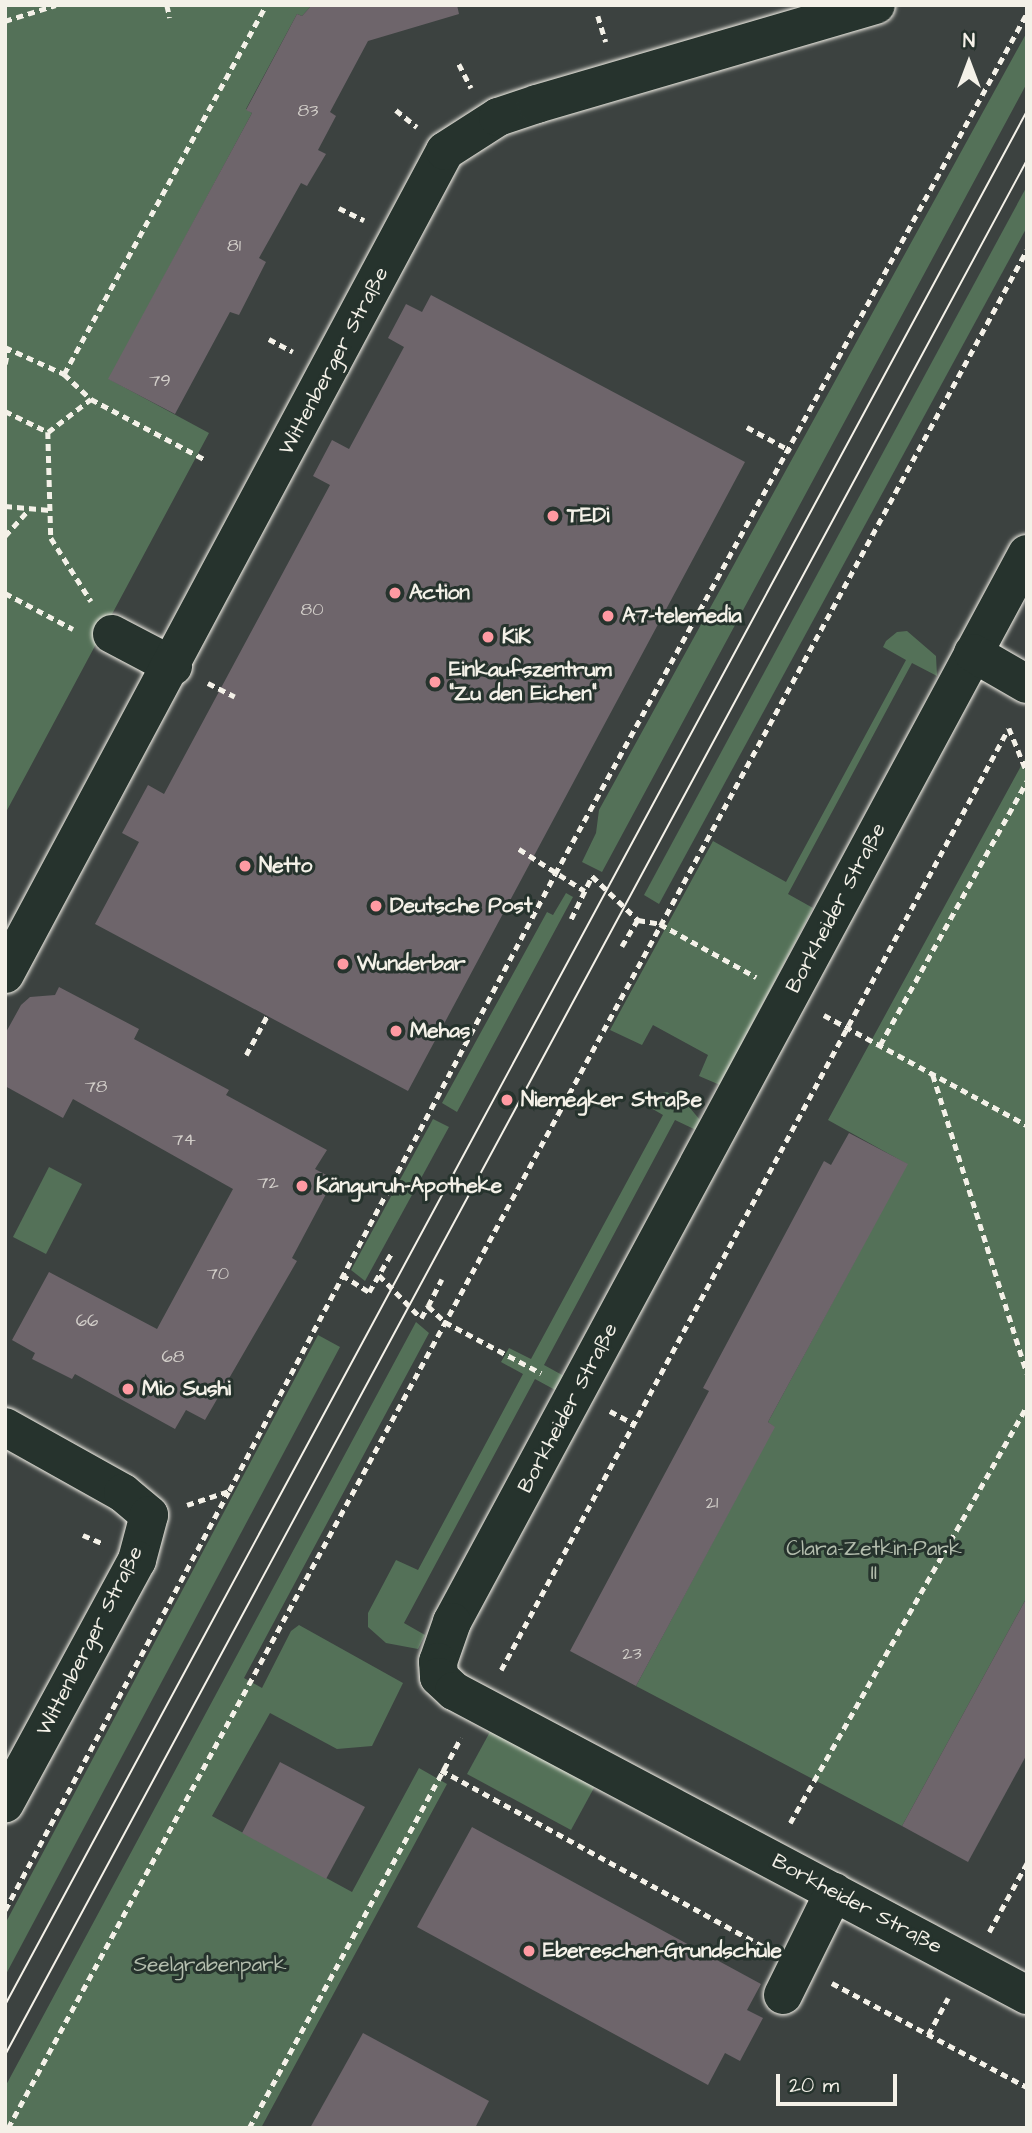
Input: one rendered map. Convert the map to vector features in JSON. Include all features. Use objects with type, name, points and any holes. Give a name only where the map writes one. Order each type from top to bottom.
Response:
[{"type":"street","name":"Wittenberger Straße","points":[[5,974],[16,929],[173,666],[410,242],[445,152],[498,117],[876,5]]},
{"type":"street","name":"Borkheider Straße","points":[[1027,554],[452,1622],[438,1662],[439,1676],[454,1691],[1027,1995]]},
{"type":"street","points":[[112,634],[173,666]]},
{"type":"street","points":[[973,653],[1021,700]]},
{"type":"street","points":[[5,1427],[123,1493],[149,1515]]},
{"type":"street","name":"Wittenberger Straße","points":[[5,1803],[137,1560],[149,1515]]},
{"type":"street","points":[[790,1980],[834,1892]]},
{"type":"path","points":[[5,21],[56,5]]},
{"type":"path","points":[[167,5],[170,18]]},
{"type":"path","points":[[64,374],[266,5]]},
{"type":"path","points":[[5,1910],[555,874],[791,451],[1027,13]]},
{"type":"path","points":[[8,2128],[1027,250]]},
{"type":"path","points":[[5,364],[6,348],[64,374],[91,399],[204,459]]},
{"type":"path","points":[[48,432],[91,399]]},
{"type":"path","points":[[5,411],[48,432]]},
{"type":"path","points":[[747,426],[791,451]]},
{"type":"path","points":[[48,432],[51,538],[112,634]]},
{"type":"path","points":[[5,506],[50,510]]},
{"type":"path","points":[[5,536],[30,508]]},
{"type":"path","points":[[5,593],[72,629],[112,634]]},
{"type":"path","points":[[5,603],[13,597]]},
{"type":"path","points":[[249,2128],[441,1770],[483,1705],[845,1027],[1008,729],[1021,700]]},
{"type":"path","points":[[1008,729],[1027,772]]},
{"type":"path","points":[[880,1045],[1027,781]]},
{"type":"path","points":[[519,849],[585,891]]},
{"type":"path","points":[[571,919],[592,876],[638,920],[660,924],[1027,1125]]},
{"type":"path","points":[[622,947],[638,920]]},
{"type":"path","points":[[246,1055],[267,1016]]},
{"type":"path","points":[[932,1074],[1027,1374]]},
{"type":"path","points":[[342,1275],[369,1292],[392,1252]]},
{"type":"path","points":[[379,1275],[421,1318],[442,1279]]},
{"type":"path","points":[[428,1306],[445,1322]]},
{"type":"path","points":[[770,1857],[1027,1406]]},
{"type":"path","points":[[149,1515],[229,1491]]},
{"type":"path","points":[[441,1770],[790,1980],[1027,2087]]},
{"type":"path","points":[[982,1945],[1027,1863]]},
{"type":"green space","points":[[5,5],[312,5],[302,16],[297,14],[246,109],[252,113],[109,379],[209,433],[5,814]]},
{"type":"green space","points":[[1027,32],[1027,83],[602,872],[582,862],[596,833],[599,810]]},
{"type":"green space","points":[[1027,186],[1027,227],[659,904],[644,895]]},
{"type":"green space","points":[[907,631],[936,656],[937,676],[912,663],[788,894],[813,908],[720,1085],[699,1076],[708,1055],[653,1025],[642,1045],[610,1030],[713,841],[786,882],[906,660],[883,647],[897,632]]},
{"type":"green space","name":"Clara-Zetkin-Park II","points":[[1027,755],[1027,1597],[902,1826],[636,1686],[774,1427],[768,1422],[907,1164],[828,1120]]},
{"type":"green space","points":[[566,893],[573,897],[457,1112],[442,1103],[547,912],[553,915]]},
{"type":"green space","points":[[667,1092],[685,1102],[700,1120],[696,1130],[675,1120],[544,1365],[564,1376],[557,1391],[535,1379],[404,1623],[425,1635],[418,1649],[386,1643],[368,1627],[368,1613],[396,1560],[418,1570],[523,1374],[501,1362],[509,1348],[531,1359],[663,1115],[644,1104],[649,1096]]},
{"type":"green space","points":[[433,1119],[449,1127],[365,1281],[351,1270]]},
{"type":"green space","points":[[49,1167],[82,1184],[46,1254],[13,1237]]},
{"type":"green space","name":"Seelgrabenpark","points":[[416,1322],[429,1333],[244,1678],[262,1688],[291,1631],[299,1625],[403,1683],[372,1746],[337,1749],[270,1713],[212,1816],[352,1892],[419,1768],[447,1784],[261,2128],[5,2128],[5,2087]]},
{"type":"green space","points":[[318,1335],[340,1347],[5,1976],[5,1924]]},
{"type":"green space","points":[[491,1730],[595,1786],[571,1830],[467,1774]]},
{"type":"building","points":[[312,5],[457,5],[459,14],[368,41],[330,112],[336,116],[318,150],[326,154],[307,186],[301,183],[259,258],[266,262],[239,315],[230,312],[175,414],[108,379],[252,113],[246,110],[297,14],[302,16]]},
{"type":"building","name":"Einkaufszentrum \"Zu den Eichen\"","points":[[431,295],[745,462],[408,1091],[95,924],[139,842],[122,833],[148,785],[164,794],[330,485],[313,476],[332,440],[349,449],[404,347],[388,338],[406,304],[422,312]]},
{"type":"building","points":[[59,987],[139,1029],[134,1039],[229,1090],[226,1095],[327,1150],[315,1169],[334,1179],[292,1258],[297,1261],[205,1420],[186,1410],[175,1429],[75,1374],[72,1379],[32,1359],[35,1353],[12,1340],[49,1272],[157,1329],[233,1189],[73,1099],[63,1118],[5,1086],[5,1034],[21,1005],[30,997],[55,995]]},
{"type":"building","points":[[849,1133],[908,1164],[768,1422],[775,1427],[636,1686],[570,1651],[709,1391],[703,1388],[824,1161],[831,1165]]},
{"type":"building","points":[[1027,1597],[1027,1754],[968,1862],[902,1826]]},
{"type":"building","points":[[280,1762],[365,1807],[326,1879],[242,1833]]},
{"type":"building","points":[[472,1827],[761,1984],[747,2010],[763,2018],[740,2061],[725,2053],[708,2085],[417,1927]]},
{"type":"building","points":[[363,2033],[489,2101],[475,2128],[310,2128]]},
{"type":"tram line","points":[[5,2005],[1027,111]]},
{"type":"tram line","points":[[5,2055],[1027,160]]},
{"type":"place","name":"TEDi","points":[[553,516]]},
{"type":"place","name":"Action","points":[[395,593]]},
{"type":"place","name":"A7-telemedia","points":[[608,616]]},
{"type":"place","name":"KiK","points":[[488,637]]},
{"type":"place","name":"Einkaufszentrum \"Zu den Eichen\"","points":[[435,682]]},
{"type":"place","name":"Netto","points":[[245,866]]},
{"type":"place","name":"Deutsche Post","points":[[376,906]]},
{"type":"place","name":"Wunderbar","points":[[343,964]]},
{"type":"place","name":"Mehas","points":[[396,1031]]},
{"type":"place","name":"Niemegker Straße","points":[[507,1100]]},
{"type":"place","name":"Känguruh-Apotheke","points":[[302,1186]]},
{"type":"place","name":"Mio Sushi","points":[[128,1389]]},
{"type":"place","name":"Ebereschen-Grundschule","points":[[529,1951]]}]
